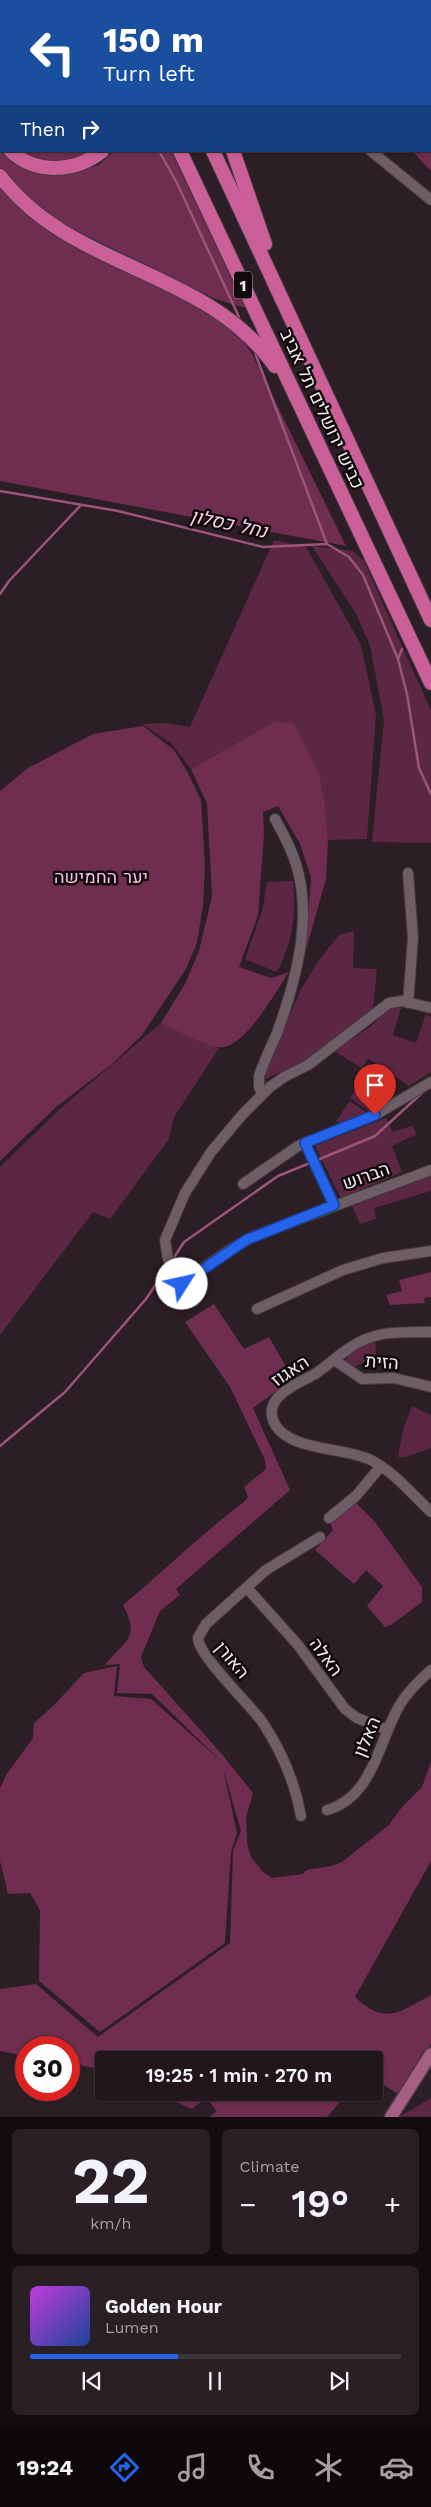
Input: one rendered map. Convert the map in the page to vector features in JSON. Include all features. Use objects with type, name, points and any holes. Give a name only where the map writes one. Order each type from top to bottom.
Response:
[{"type":"highway","points":[[12,152],[29,163],[52,168],[78,164],[100,152]]},
{"type":"highway","name":"כביש ירושלים תל אביב","points":[[180,152],[431,682]]},
{"type":"highway","name":"כביש ירושלים תל אביב","points":[[213,152],[431,620]]},
{"type":"highway","points":[[233,152],[285,299],[308,355]]},
{"type":"highway","points":[[0,176],[27,206],[65,234],[190,293],[228,316],[243,329],[268,357],[306,419]]},
{"type":"main road","points":[[391,2117],[431,2054]]},
{"type":"main road","points":[[398,2117],[403,2098]]},
{"type":"street","points":[[372,152],[431,200]]},
{"type":"street","points":[[275,818],[297,865],[302,892],[303,916],[298,955],[290,993],[259,1076],[259,1087],[262,1094],[284,1077],[308,1065],[389,1003],[395,1001],[408,1002],[431,1008]]},
{"type":"street","points":[[408,873],[413,938],[408,1002]]},
{"type":"street","points":[[243,1184],[281,1156],[305,1143],[375,1115],[431,1082]]},
{"type":"street","name":"הברוש","points":[[262,1094],[211,1152],[186,1193],[166,1234],[164,1245],[168,1259],[184,1282],[246,1240],[334,1205],[431,1170]]},
{"type":"street","points":[[305,1143],[334,1205]]},
{"type":"street","points":[[257,1309],[323,1277],[353,1266],[431,1250]]},
{"type":"street","name":"האגוז","points":[[431,1332],[376,1334],[348,1348],[336,1361],[279,1396],[272,1407],[273,1421],[282,1433],[292,1440],[364,1457],[381,1466],[431,1512]]},
{"type":"street","name":"הזית","points":[[336,1361],[362,1379],[394,1378],[431,1387]]},
{"type":"street","points":[[329,1518],[356,1496],[381,1466]]},
{"type":"street","name":"האורן","points":[[301,1816],[290,1777],[270,1734],[199,1644],[199,1634],[206,1624],[272,1566],[320,1537]]},
{"type":"street","name":"האלה","points":[[247,1588],[302,1650],[345,1709],[357,1718],[388,1730]]},
{"type":"street","name":"האלון","points":[[326,1810],[346,1801],[361,1785],[375,1762],[388,1730],[405,1697],[431,1670]]},
{"type":"shaded area","points":[[274,540],[306,547],[361,645],[376,715],[367,839],[328,840],[325,804],[274,722],[191,769],[171,743],[142,724],[164,723],[190,727]]},
{"type":"shaded area","points":[[312,546],[353,551],[364,561],[431,711],[431,843],[372,842],[384,720],[370,645],[355,612]]},
{"type":"shaded area","points":[[293,881],[294,916],[292,928],[290,939],[277,972],[245,959],[263,908],[267,882]]},
{"type":"shaded area","points":[[354,931],[353,968],[377,969],[373,1008],[304,1061],[265,1079],[266,1071],[300,991],[319,960],[339,935]]},
{"type":"shaded area","points":[[401,1008],[393,1035],[416,1043],[426,1014],[431,1017],[431,1072],[409,1086],[368,1058],[362,1068],[334,1051],[370,1027],[389,1009]]},
{"type":"shaded area","points":[[161,1023],[219,1048],[174,1117],[169,1139],[110,1219],[93,1212],[0,1335],[0,1167],[60,1109]]},
{"type":"shaded area","points":[[372,1065],[395,1081],[372,1113],[350,1098]]},
{"type":"shaded area","points":[[350,1101],[370,1115],[344,1124],[336,1121]]},
{"type":"shaded area","points":[[386,1118],[393,1132],[412,1126],[417,1134],[392,1146],[402,1172],[341,1198],[315,1146]]},
{"type":"shaded area","points":[[431,1176],[431,1191],[374,1208],[376,1219],[360,1224],[352,1206]]},
{"type":"shaded area","points":[[375,1340],[376,1355],[353,1368],[345,1362],[350,1353]]},
{"type":"shaded area","points":[[412,1406],[431,1415],[431,1448],[405,1457],[398,1457],[403,1429]]},
{"type":"shaded area","points":[[431,2098],[431,2117],[399,2117]]},
{"type":"green space","points":[[0,152],[29,171],[44,175],[70,173],[99,165],[113,152],[171,152],[246,308],[215,299],[63,224],[36,204],[0,168]]},
{"type":"green space","points":[[23,152],[89,152],[73,158],[56,161],[30,156]]},
{"type":"green space","points":[[413,152],[431,152],[431,171]]},
{"type":"green space","points":[[0,184],[41,225],[63,239],[192,300],[241,338],[251,352],[346,546],[0,481]]},
{"type":"green space","points":[[274,722],[294,724],[318,772],[325,804],[328,840],[326,879],[306,950],[311,877],[300,844],[278,806],[263,812],[264,835],[258,915],[239,967],[271,978],[289,972],[248,1030],[238,1040],[228,1046],[218,1047],[197,1040],[161,1023],[185,984],[199,951],[212,896],[207,804],[191,769]]},
{"type":"green space","name":"יער החמישה","points":[[143,726],[174,750],[201,800],[205,866],[203,905],[197,943],[186,969],[142,1035],[111,1065],[56,1107],[0,1161],[0,791],[28,768],[93,734]]},
{"type":"green space","points":[[431,1272],[431,1297],[424,1298],[425,1303],[390,1305],[386,1295],[402,1291],[399,1280]]},
{"type":"green space","points":[[214,1304],[244,1349],[269,1337],[293,1379],[253,1408],[290,1490],[176,1589],[180,1595],[160,1611],[141,1657],[144,1667],[220,1752],[253,1793],[246,1817],[247,1843],[251,1857],[262,1871],[272,1878],[303,1874],[306,1870],[331,1866],[342,1862],[389,1825],[402,1807],[422,1787],[431,1762],[431,1861],[355,1997],[366,2006],[384,2014],[401,2011],[431,1995],[431,2044],[399,2095],[383,2084],[383,2051],[95,2051],[95,2068],[80,2065],[80,2036],[15,2036],[15,2054],[0,2051],[0,1989],[36,1984],[98,2037],[230,1943],[233,1851],[241,1831],[223,1768],[237,1833],[231,1852],[225,1943],[100,2032],[39,1981],[40,1910],[30,1893],[8,1894],[0,1861],[0,1788],[6,1775],[33,1738],[34,1723],[84,1673],[117,1666],[114,1696],[151,1699],[221,1761],[152,1694],[117,1693],[120,1664],[105,1665],[128,1639],[130,1633],[128,1617],[123,1605],[244,1502],[248,1497],[244,1487],[266,1469],[265,1460],[230,1387],[185,1322]]},
{"type":"green space","points":[[356,1503],[375,1522],[422,1587],[422,1602],[391,1625],[385,1627],[367,1606],[383,1586],[366,1570],[354,1584],[315,1550],[333,1530],[330,1523]]},
{"type":"green space","points":[[174,2101],[202,2101],[192,2109]]},
{"type":"green space","points":[[209,2101],[341,2101],[327,2117],[209,2117],[217,2111]]},
{"type":"waterway","points":[[160,152],[177,183],[239,317]]},
{"type":"waterway","points":[[255,353],[327,544]]},
{"type":"waterway","name":"נחל כסלון","points":[[0,491],[118,511],[263,547],[327,544],[349,557],[363,575],[398,659],[407,694],[419,768],[431,794]]},
{"type":"waterway","points":[[0,594],[9,581],[81,505]]},
{"type":"waterway","name":"נחל כסלון","points":[[398,659],[402,649]]},
{"type":"waterway","points":[[315,1161],[375,1136],[423,1092]]},
{"type":"waterway","points":[[173,1259],[184,1242],[278,1176],[310,1163]]},
{"type":"waterway","points":[[0,1446],[65,1392],[146,1299],[169,1265]]},
{"type":"route","points":[[182,1284],[228,1250],[246,1240],[272,1228],[334,1205],[305,1143],[375,1115]]}]
